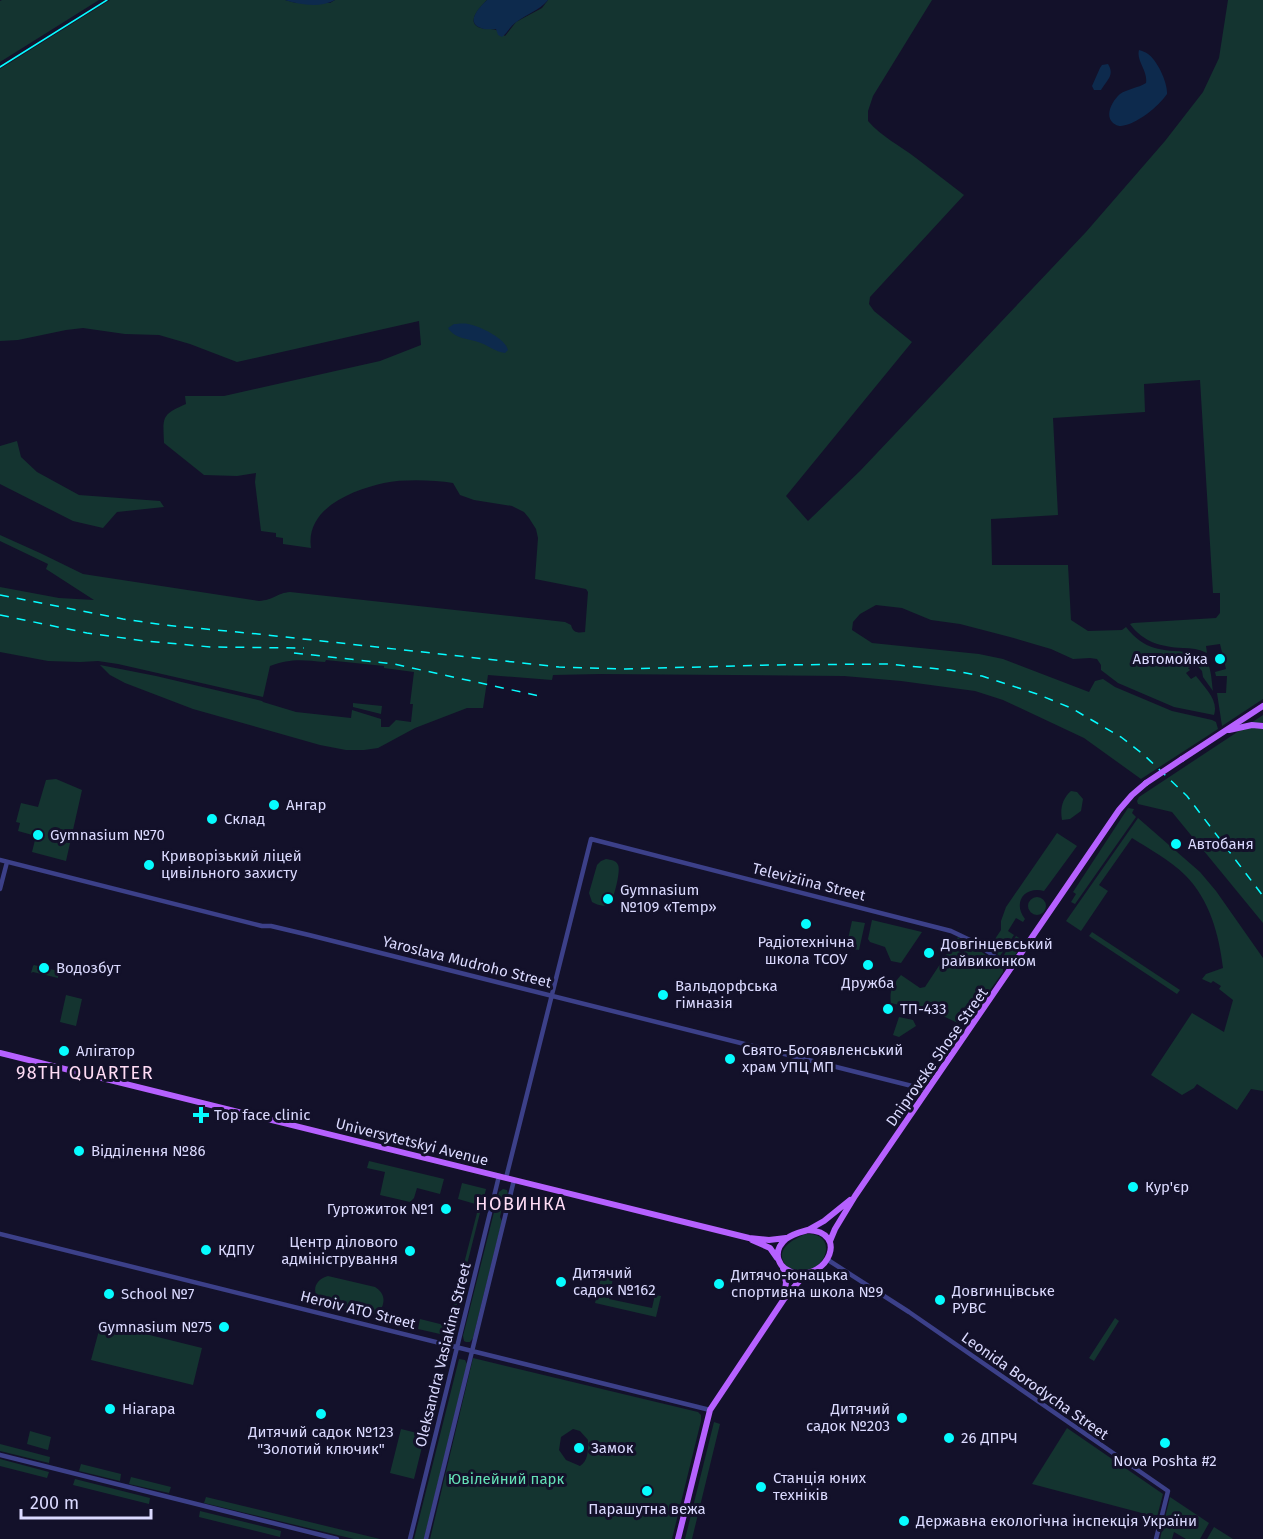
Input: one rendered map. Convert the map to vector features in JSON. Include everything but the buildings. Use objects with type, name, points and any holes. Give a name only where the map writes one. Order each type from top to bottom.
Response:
[{"type":"main road","name":"Dniprovske Shose Street","points":[[855,1196],[1131,795],[1263,706]]},
{"type":"main road","points":[[1226,731],[1252,725],[1263,726]]},
{"type":"main road","name":"Universytetskyi Avenue","points":[[0,1053],[749,1238]]},
{"type":"main road","points":[[749,1238],[770,1240],[786,1238],[808,1230],[824,1221],[855,1196]]},
{"type":"main road","points":[[678,1539],[710,1410],[784,1299],[806,1273],[828,1260],[830,1241],[855,1196]]},
{"type":"main road","points":[[808,1230],[820,1232],[830,1241]]},
{"type":"main road","points":[[749,1238],[770,1248],[775,1254],[786,1282],[784,1299]]},
{"type":"main road","points":[[778,1260],[778,1250],[786,1238]]},
{"type":"main road","points":[[782,1268],[797,1273],[806,1273]]},
{"type":"street","name":"Televiziina Street","points":[[591,839],[951,931],[972,941],[1012,968]]},
{"type":"street","name":"Oleksandra Vasiakina Street","points":[[410,1539],[591,839]]},
{"type":"street","name":"Yaroslava Mudroho Street","points":[[0,860],[928,1090]]},
{"type":"street","points":[[0,889],[7,862]]},
{"type":"street","name":"Oleksandra Vasiakina Street","points":[[426,1539],[514,1180]]},
{"type":"street","name":"Heroiv ATO Street","points":[[0,1234],[710,1410]]},
{"type":"street","name":"Leonida Borodycha Street","points":[[828,1260],[909,1312],[1168,1491],[1156,1539]]},
{"type":"street","points":[[0,1455],[337,1539]]},
{"type":"green space","points":[[99,0],[0,62],[0,1]]},
{"type":"green space","points":[[110,0],[285,0],[296,3],[330,3],[335,0],[487,0],[475,14],[476,26],[494,29],[505,36],[516,22],[542,8],[548,0],[932,0],[873,96],[868,111],[868,121],[964,195],[870,297],[869,304],[874,311],[912,342],[786,496],[808,521],[860,471],[1086,232],[1165,141],[1203,92],[1219,58],[1228,0],[1263,0],[1263,699],[1222,726],[1217,693],[1226,693],[1227,676],[1216,676],[1215,672],[1226,669],[1220,644],[1206,646],[1207,653],[1195,649],[1167,646],[1147,639],[1130,624],[1216,618],[1220,613],[1220,593],[1213,593],[1200,380],[1144,384],[1145,412],[1053,418],[1058,515],[991,519],[992,565],[1068,565],[1071,620],[1088,631],[1122,630],[1126,627],[1140,641],[1154,648],[1189,652],[1186,658],[1190,670],[1186,673],[1191,679],[1196,676],[1210,694],[1215,704],[1214,715],[1174,707],[1118,683],[1101,670],[1097,659],[1073,659],[1051,649],[960,624],[931,620],[902,608],[876,605],[860,614],[853,622],[852,630],[872,643],[979,654],[1003,659],[1089,692],[1095,681],[1103,679],[1115,687],[1172,711],[1216,722],[1218,729],[1141,779],[1084,738],[1003,700],[975,691],[901,681],[844,676],[600,674],[553,675],[552,680],[488,675],[483,708],[467,708],[415,728],[378,748],[346,750],[320,745],[193,709],[125,683],[110,675],[100,665],[262,701],[296,712],[351,718],[352,710],[381,719],[381,727],[389,727],[396,720],[411,722],[413,704],[410,704],[414,672],[384,668],[384,666],[326,660],[325,662],[303,660],[284,662],[270,666],[263,697],[118,664],[98,661],[48,661],[0,652],[0,587],[59,598],[94,600],[46,569],[48,564],[0,541],[0,535],[83,574],[259,601],[290,592],[565,622],[571,625],[576,632],[585,632],[588,592],[586,589],[535,579],[538,538],[536,529],[524,512],[512,506],[474,500],[460,495],[453,483],[418,480],[384,483],[346,496],[323,512],[311,534],[311,548],[283,544],[283,538],[276,537],[276,533],[261,531],[256,473],[237,476],[204,475],[164,443],[165,418],[172,411],[186,404],[185,396],[224,396],[380,361],[421,345],[419,321],[237,362],[159,335],[125,334],[83,328],[0,341],[0,69]]},
{"type":"green space","points":[[17,441],[21,457],[37,472],[79,495],[160,501],[164,507],[117,512],[103,528],[73,521],[0,484],[0,446]]},
{"type":"green space","points":[[1199,653],[1209,665],[1213,691],[1203,677],[1202,671],[1192,660],[1193,655]]},
{"type":"green space","points":[[353,703],[382,706],[381,714],[353,707]]},
{"type":"green space","points":[[1263,715],[1263,923],[1172,812],[1138,804],[1137,801],[1139,797]]},
{"type":"green space","points":[[56,779],[82,790],[66,861],[32,852],[36,836],[18,831],[20,823],[16,822],[21,803],[38,807],[46,780]]},
{"type":"green space","points":[[1071,791],[1077,792],[1083,799],[1081,811],[1070,819],[1062,820],[1062,804]]},
{"type":"green space","points":[[1128,808],[1134,809],[1132,813],[1136,817],[1075,904],[1071,902],[1076,894],[1073,892]]},
{"type":"green space","points":[[1138,818],[1200,872],[1263,958],[1263,1091],[1251,1089],[1237,1110],[1197,1084],[1182,1095],[1151,1075],[1192,1013],[1224,1032],[1233,1000],[1219,989],[1221,986],[1213,981],[1211,983],[1202,979],[1206,974],[1223,968],[1212,918],[1201,895],[1185,875],[1132,838],[1099,885],[1108,891],[1081,931],[1066,921]]},
{"type":"green space","points":[[1057,833],[1077,846],[1044,891],[1031,891],[1022,897],[1020,907],[1025,919],[1023,922],[1016,918],[1008,931],[1014,935],[1000,956],[984,945],[989,940],[995,939],[1001,930],[1001,921],[1006,907]]},
{"type":"green space","points":[[606,859],[616,862],[619,872],[612,900],[608,905],[601,906],[592,902],[589,893],[597,865]]},
{"type":"green space","points":[[1037,897],[1043,900],[1046,906],[1043,912],[1037,915],[1031,912],[1028,906],[1031,900]]},
{"type":"green space","points":[[872,920],[922,932],[901,963],[891,961],[885,947],[870,942],[868,939]]},
{"type":"green space","points":[[852,921],[865,923],[859,950],[846,948]]},
{"type":"green space","points":[[1092,932],[1180,990],[1177,994],[1089,936]]},
{"type":"green space","points":[[1016,936],[1022,940],[1022,945],[1011,961],[1007,961],[1002,958]]},
{"type":"green space","points":[[958,937],[1003,968],[1003,972],[964,1026],[943,1016],[891,1003],[892,988],[901,975],[920,988],[925,987]]},
{"type":"green space","points":[[34,965],[58,971],[58,978],[31,973]]},
{"type":"green space","points":[[66,995],[82,999],[76,1026],[60,1022]]},
{"type":"green space","points":[[899,1017],[913,1020],[916,1026],[899,1037],[893,1035]]},
{"type":"green space","points":[[369,1161],[444,1179],[440,1194],[417,1188],[410,1202],[380,1195],[385,1172],[367,1168]]},
{"type":"green space","points":[[462,1183],[486,1189],[449,1336],[418,1329],[420,1319],[448,1326],[479,1205],[458,1199]]},
{"type":"green space","points":[[503,1189],[507,1190],[508,1195],[503,1202],[500,1217],[502,1221],[473,1338],[470,1342],[466,1342],[463,1336],[499,1192]]},
{"type":"green space","points":[[806,1234],[816,1235],[826,1244],[824,1258],[812,1269],[801,1271],[788,1268],[782,1256],[785,1247]]},
{"type":"green space","points":[[602,1273],[613,1278],[609,1299],[652,1308],[655,1295],[661,1296],[656,1317],[595,1303]]},
{"type":"green space","points":[[328,1276],[375,1287],[383,1296],[382,1308],[370,1315],[321,1302],[315,1290],[317,1283]]},
{"type":"green space","points":[[1115,1318],[1119,1321],[1094,1361],[1089,1358]]},
{"type":"green space","points":[[101,1323],[202,1348],[193,1385],[91,1360]]},
{"type":"green space","name":"Ювілейний парк","points":[[473,1358],[698,1412],[701,1415],[672,1539],[430,1539]],"holes":[[[573,1429],[580,1431],[588,1440],[586,1458],[580,1466],[566,1460],[559,1450],[561,1437]]]},
{"type":"green space","points":[[459,1359],[465,1360],[467,1364],[424,1539],[414,1539]]},
{"type":"green space","points":[[1029,1382],[1034,1382],[1053,1395],[1053,1402],[1047,1403],[1028,1390]]},
{"type":"green space","points":[[714,1422],[720,1424],[692,1539],[685,1539]]},
{"type":"green space","points":[[1067,1428],[1163,1494],[1157,1517],[1032,1484]]},
{"type":"green space","points":[[401,1429],[425,1435],[414,1479],[390,1473]]},
{"type":"green space","points":[[30,1431],[51,1437],[48,1450],[27,1444]]},
{"type":"green space","points":[[0,1444],[50,1457],[49,1463],[0,1451]]},
{"type":"green space","points":[[0,1459],[49,1472],[47,1478],[0,1466]]},
{"type":"green space","points":[[81,1464],[121,1474],[120,1481],[79,1471]]},
{"type":"green space","points":[[131,1477],[171,1487],[169,1493],[129,1484]]},
{"type":"green space","points":[[75,1479],[150,1498],[149,1504],[73,1485]]},
{"type":"green space","points":[[206,1497],[380,1539],[354,1539],[204,1503]]},
{"type":"green space","points":[[1170,1497],[1209,1523],[1200,1539],[1186,1539],[1174,1532],[1172,1539],[1160,1539]]},
{"type":"green space","points":[[200,1511],[281,1531],[280,1537],[199,1517]]},
{"type":"green space","points":[[1214,1527],[1233,1539],[1207,1539]]},
{"type":"water","points":[[285,0],[335,0],[310,5]]},
{"type":"water","points":[[487,0],[548,0],[515,23],[502,37],[498,35],[496,29],[482,29],[474,22],[475,14]]},
{"type":"water","points":[[1139,50],[1148,54],[1158,66],[1166,84],[1167,94],[1159,104],[1140,119],[1118,126],[1110,120],[1109,116],[1110,108],[1115,100],[1123,92],[1146,83]]},
{"type":"water","points":[[1108,64],[1111,71],[1109,77],[1101,90],[1094,90],[1092,86],[1100,68]]},
{"type":"water","points":[[454,324],[479,327],[498,337],[508,350],[505,353],[501,352],[482,343],[458,336],[448,328]]},
{"type":"tram line","points":[[0,67],[107,0]]},
{"type":"railway","points":[[0,595],[164,625],[559,667],[625,669],[888,664],[950,670],[982,676],[1071,708],[1121,737],[1144,755],[1187,796],[1263,896]]},
{"type":"railway","points":[[0,615],[87,633],[145,641],[211,647],[304,648]]},
{"type":"railway","points":[[294,653],[394,664],[544,697]]},
{"type":"place","name":"Автомойка","points":[[1220,659]]},
{"type":"place","name":"Ангар","points":[[274,805]]},
{"type":"place","name":"Склад","points":[[212,819]]},
{"type":"place","name":"Gymnasium №70","points":[[38,835]]},
{"type":"place","name":"Автобаня","points":[[1176,844]]},
{"type":"place","name":"Криворізький ліцей цивільного захисту","points":[[149,865]]},
{"type":"place","name":"Gymnasium №109 «Temp»","points":[[608,899]]},
{"type":"place","name":"Радіотехнічна школа ТСОУ","points":[[806,924]]},
{"type":"place","name":"Довгінцевський райвиконком","points":[[929,953]]},
{"type":"place","name":"Дружба","points":[[868,965]]},
{"type":"place","name":"Водозбут","points":[[44,968]]},
{"type":"place","name":"Вальдорфська гімназія","points":[[663,995]]},
{"type":"place","name":"ТП-433","points":[[888,1009]]},
{"type":"place","name":"Алігатор","points":[[64,1051]]},
{"type":"place","name":"Свято-Богоявленський храм УПЦ МП","points":[[730,1059]]},
{"type":"place","name":"Top face clinic","points":[[201,1115]]},
{"type":"place","name":"Відділення №86","points":[[79,1151]]},
{"type":"place","name":"Кур'єр","points":[[1133,1187]]},
{"type":"place","name":"Гуртожиток №1","points":[[446,1209]]},
{"type":"place","name":"КДПУ","points":[[206,1250]]},
{"type":"place","name":"Центр ділового адміністрування","points":[[410,1251]]},
{"type":"place","name":"Дитячий садок №162","points":[[561,1282]]},
{"type":"place","name":"Дитячо-юнацька спортивна школа №9","points":[[719,1284]]},
{"type":"place","name":"School №7","points":[[109,1294]]},
{"type":"place","name":"Довгинцівське РУВС","points":[[940,1300]]},
{"type":"place","name":"Gymnasium №75","points":[[224,1327]]},
{"type":"place","name":"Ніагара","points":[[110,1409]]},
{"type":"place","name":"Дитячий садок №123 \"Золотий ключик\"","points":[[321,1414]]},
{"type":"place","name":"Дитячий садок №203","points":[[902,1418]]},
{"type":"place","name":"26 ДПРЧ","points":[[949,1438]]},
{"type":"place","name":"Nova Poshta #2","points":[[1165,1443]]},
{"type":"place","name":"Замок","points":[[579,1448]]},
{"type":"place","name":"Станція юних техніків","points":[[761,1487]]},
{"type":"place","name":"Парашутна вежа","points":[[647,1491]]},
{"type":"place","name":"Державна екологічна інспекція України","points":[[904,1521]]},
{"type":"district","name":"98TH QUARTER","points":[[85,1073]]},
{"type":"district","name":"НОВИНКА","points":[[521,1204]]}]
